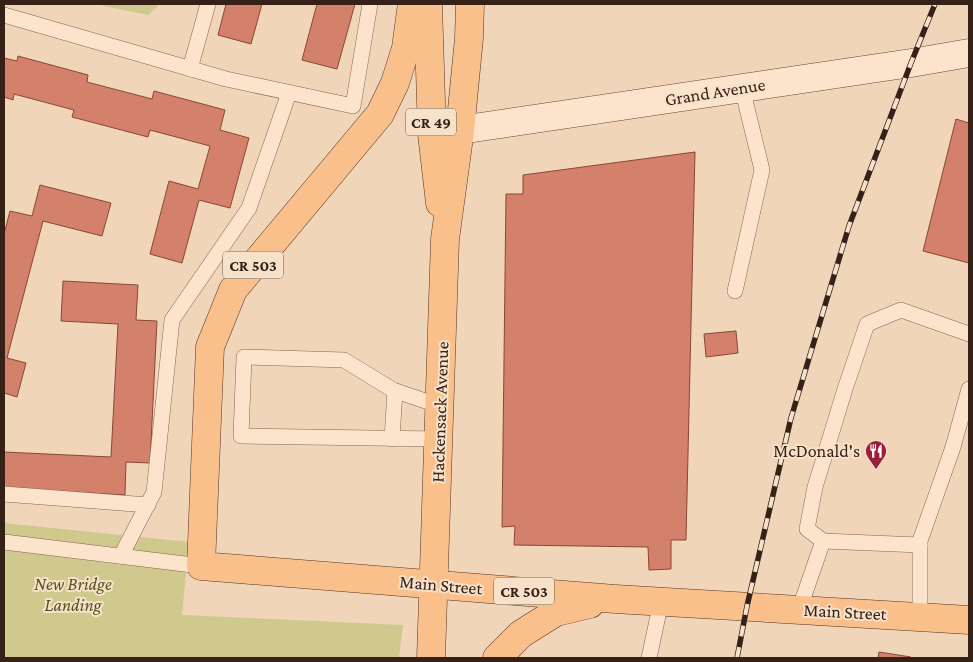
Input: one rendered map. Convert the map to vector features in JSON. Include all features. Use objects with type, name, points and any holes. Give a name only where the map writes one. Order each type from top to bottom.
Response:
[{"type":"main road","name":"CR 503","points":[[201,566],[210,347],[233,290],[380,114],[395,83],[406,48],[412,4]]},
{"type":"main road","name":"Hackensack Avenue","points":[[428,4],[432,134],[445,239]]},
{"type":"main road","name":"Hackensack Avenue","points":[[431,658],[445,239],[460,130],[469,38],[470,4]]},
{"type":"main road","name":"Main Street","points":[[201,566],[615,599],[969,620]]},
{"type":"main road","points":[[497,658],[521,634],[556,612],[615,599]]},
{"type":"street","name":"Grand Avenue","points":[[460,130],[969,53]]},
{"type":"lane","points":[[190,69],[208,4]]},
{"type":"lane","points":[[352,106],[370,4]]},
{"type":"lane","points":[[4,15],[226,80],[352,106],[380,114]]},
{"type":"lane","points":[[735,291],[762,170],[742,88]]},
{"type":"lane","points":[[120,556],[154,492],[172,320],[249,208],[289,93]]},
{"type":"lane","points":[[920,545],[823,541],[807,529],[815,487],[844,389],[867,324],[901,310],[969,334]]},
{"type":"lane","points":[[439,439],[242,436],[244,357],[344,360],[396,391],[440,406]]},
{"type":"lane","points":[[920,617],[920,541],[953,447],[969,389]]},
{"type":"lane","points":[[392,439],[396,391]]},
{"type":"lane","points":[[4,494],[148,505]]},
{"type":"lane","points":[[799,610],[823,541]]},
{"type":"lane","name":"Main Street","points":[[4,542],[201,566]]},
{"type":"lane","points":[[649,658],[661,602]]},
{"type":"green space","points":[[95,4],[160,4],[148,15]]},
{"type":"green space","name":"New Bridge Landing","points":[[4,523],[189,542],[182,615],[403,625],[399,658],[4,658]]},
{"type":"building","points":[[226,4],[262,4],[251,44],[218,35]]},
{"type":"building","points":[[317,4],[355,4],[337,69],[302,60]]},
{"type":"building","points":[[18,56],[88,75],[87,82],[152,99],[154,91],[225,110],[220,130],[249,138],[230,208],[199,200],[182,263],[150,254],[169,181],[198,189],[210,146],[150,130],[148,137],[72,117],[74,110],[14,94],[13,100],[4,97],[4,58],[17,61]]},
{"type":"building","points":[[956,119],[969,123],[969,263],[923,251]]},
{"type":"building","points":[[695,152],[686,540],[671,540],[671,569],[649,570],[648,547],[514,545],[515,526],[502,527],[506,194],[523,194],[523,175]]},
{"type":"building","points":[[40,185],[111,203],[102,236],[43,221],[7,358],[26,363],[17,397],[4,393],[4,234],[10,211],[32,216]]},
{"type":"building","points":[[63,281],[138,285],[136,320],[157,321],[150,463],[126,462],[125,495],[4,488],[4,452],[111,457],[118,324],[61,321]]},
{"type":"building","points":[[736,331],[738,353],[706,357],[704,334]]},
{"type":"building","points":[[879,652],[911,657],[878,658]]},
{"type":"railway","points":[[737,658],[747,606],[791,418],[849,226],[935,4]]},
{"type":"place","name":"McDonald's","points":[[876,470]]}]
